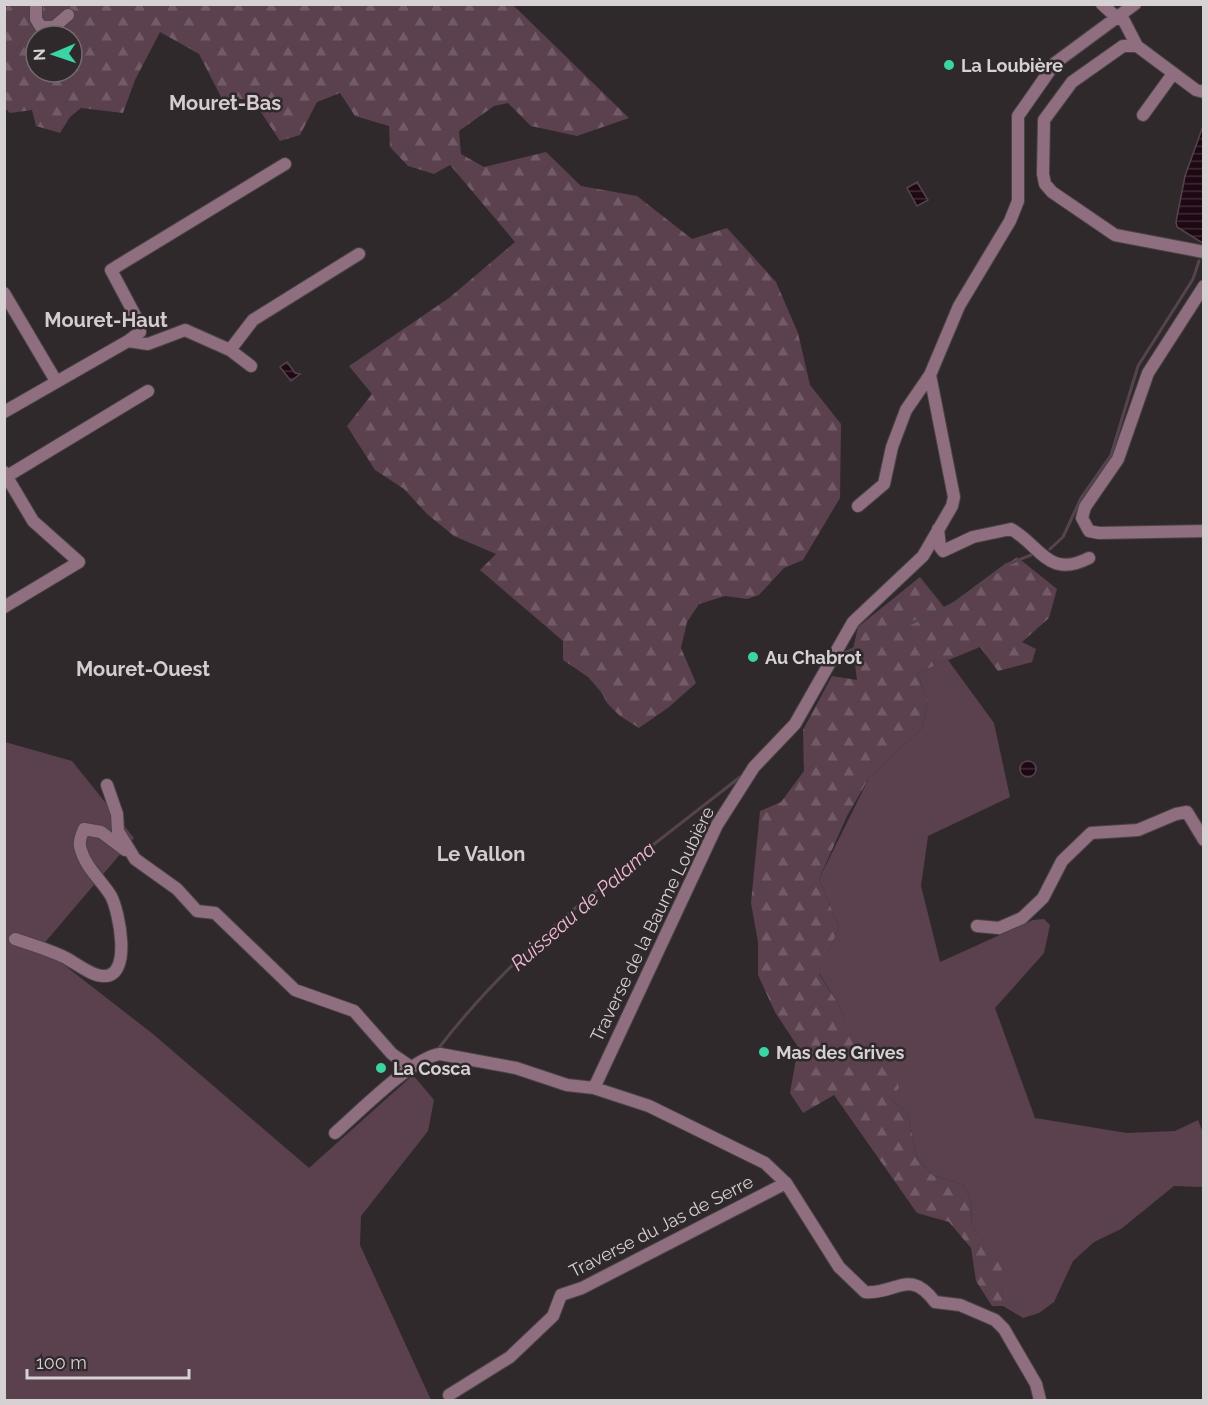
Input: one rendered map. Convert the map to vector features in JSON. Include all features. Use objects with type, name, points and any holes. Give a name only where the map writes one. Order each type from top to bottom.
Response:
[{"type":"street","points":[[36,4],[36,19],[40,27],[54,27],[68,15]]},
{"type":"street","points":[[1102,4],[1120,18],[1137,46],[1173,75],[1203,92]]},
{"type":"street","points":[[858,506],[884,483],[892,447],[906,410],[930,375],[958,306],[1010,221],[1018,201],[1018,116],[1055,63],[1120,18],[1135,4]]},
{"type":"street","points":[[1120,18],[1123,46]]},
{"type":"street","points":[[1137,46],[1123,46],[1072,81],[1044,120],[1041,126],[1045,184],[1115,235],[1203,252]]},
{"type":"street","points":[[1143,115],[1173,75]]},
{"type":"street","points":[[4,412],[128,342],[140,332],[136,317],[111,270],[285,164]]},
{"type":"street","points":[[230,350],[253,320],[359,254]]},
{"type":"street","points":[[1203,286],[1148,373],[1124,436],[1119,459],[1085,507],[1082,518],[1089,531],[1203,531]]},
{"type":"street","points":[[4,293],[56,381]]},
{"type":"street","points":[[128,342],[148,344],[185,330],[230,350],[250,366]]},
{"type":"street","name":"Traverse de la Baume Loubière","points":[[594,1088],[717,825],[754,767],[795,724],[853,622],[923,556],[952,506],[954,497],[930,375]]},
{"type":"street","points":[[4,607],[79,562],[33,521],[5,475],[148,391]]},
{"type":"street","points":[[938,527],[940,547],[943,551],[973,537],[1011,529],[1051,562],[1066,565],[1089,558]]},
{"type":"street","points":[[107,785],[117,814],[118,831],[135,859]]},
{"type":"street","points":[[977,926],[999,928],[1022,918],[1043,898],[1062,861],[1091,833],[1138,830],[1176,813],[1187,812],[1203,840]]},
{"type":"street","points":[[15,939],[65,958],[101,977],[109,976],[118,968],[122,956],[118,918],[112,898],[84,859],[80,848],[84,829],[101,832],[177,889],[197,911],[215,913],[295,990],[354,1011],[392,1054],[411,1067]]},
{"type":"street","points":[[334,1133],[411,1067],[433,1055],[440,1054],[516,1068],[567,1085],[594,1088],[649,1106],[765,1163],[786,1183],[839,1268],[865,1292],[871,1293],[904,1282],[910,1283],[926,1290],[935,1302],[960,1305],[995,1320],[1004,1329],[1036,1384],[1040,1401]]},
{"type":"street","name":"Traverse du Jas de Serre","points":[[449,1395],[510,1357],[553,1316],[561,1295],[582,1288],[786,1183]]},
{"type":"green space","points":[[9,4],[513,5],[629,118],[577,136],[531,126],[508,103],[494,106],[459,131],[461,154],[484,167],[546,152],[581,186],[637,196],[692,239],[727,228],[776,282],[798,333],[810,385],[841,424],[840,498],[803,560],[784,568],[759,595],[747,599],[725,596],[699,604],[687,622],[681,648],[696,683],[669,707],[639,728],[620,716],[607,703],[602,693],[588,677],[563,660],[563,641],[480,570],[496,554],[454,536],[427,514],[404,489],[375,470],[347,426],[372,394],[349,366],[449,298],[515,242],[450,165],[434,174],[408,166],[390,147],[389,126],[355,116],[340,93],[317,102],[300,135],[280,141],[253,100],[221,97],[199,54],[160,32],[135,80],[123,113],[81,108],[70,117],[60,133],[36,126],[32,110],[10,113],[5,108],[4,10]]},
{"type":"green space","points":[[1017,557],[1057,589],[1049,618],[1022,642],[1036,649],[1032,662],[998,671],[980,647],[917,673],[928,701],[922,728],[869,778],[847,816],[819,879],[839,927],[819,974],[839,1005],[855,1044],[892,1057],[899,1088],[891,1099],[908,1114],[917,1158],[932,1175],[964,1185],[971,1201],[972,1227],[1002,1264],[1003,1306],[992,1306],[976,1281],[971,1248],[949,1222],[917,1213],[834,1095],[803,1113],[790,1093],[798,1047],[775,1012],[758,975],[758,942],[751,903],[760,811],[781,802],[804,771],[803,730],[832,676],[857,680],[853,649],[858,627],[920,577],[944,607],[970,593]]},
{"type":"green space","points":[[948,660],[994,723],[1010,797],[928,836],[921,886],[940,962],[1033,920],[1044,919],[1050,925],[1044,953],[995,1008],[1035,1118],[1127,1133],[1175,1131],[1198,1120],[1203,1133],[1203,1187],[1174,1186],[1121,1229],[1094,1242],[1073,1261],[1054,1302],[1039,1313],[1023,1318],[1003,1306],[1001,1264],[972,1227],[971,1201],[964,1185],[932,1175],[917,1158],[908,1114],[891,1099],[855,1045],[839,1005],[819,973],[839,927],[819,879],[869,778],[922,728],[928,701],[917,673]]},
{"type":"green space","points":[[5,742],[72,761],[134,838],[41,947],[153,1034],[309,1168],[413,1075],[434,1100],[428,1131],[361,1216],[360,1245],[431,1400],[5,1400]]},
{"type":"shaded area","points":[[1203,126],[1204,242],[1201,242],[1177,227],[1176,222],[1185,176]]},
{"type":"shaded area","points":[[917,182],[928,200],[917,206],[907,188]]},
{"type":"shaded area","points":[[287,362],[295,373],[300,374],[291,381],[280,367]]},
{"type":"shaded area","points":[[1025,761],[1031,761],[1036,769],[1034,775],[1025,777],[1020,772],[1020,766]]},
{"type":"waterway","name":"Ruisseau de Palama","points":[[1050,549],[1063,537],[1081,498],[1111,455],[1138,366],[1193,279],[1199,261]]},
{"type":"waterway","name":"Ruisseau de Palama","points":[[844,653],[952,605],[1006,565],[1031,555]]},
{"type":"waterway","name":"Ruisseau de Palama","points":[[438,1049],[470,1009],[542,937],[620,871],[740,777]]},
{"type":"place","name":"La Loubière","points":[[949,65]]},
{"type":"place","name":"Au Chabrot","points":[[753,657]]},
{"type":"place","name":"Mas des Grives","points":[[764,1052]]},
{"type":"place","name":"La Cosca","points":[[381,1068]]},
{"type":"district","name":"Mouret-Bas","points":[[225,103]]},
{"type":"district","name":"Mouret-Haut","points":[[106,320]]},
{"type":"district","name":"Mouret-Ouest","points":[[143,669]]},
{"type":"district","name":"Le Vallon","points":[[481,854]]}]
